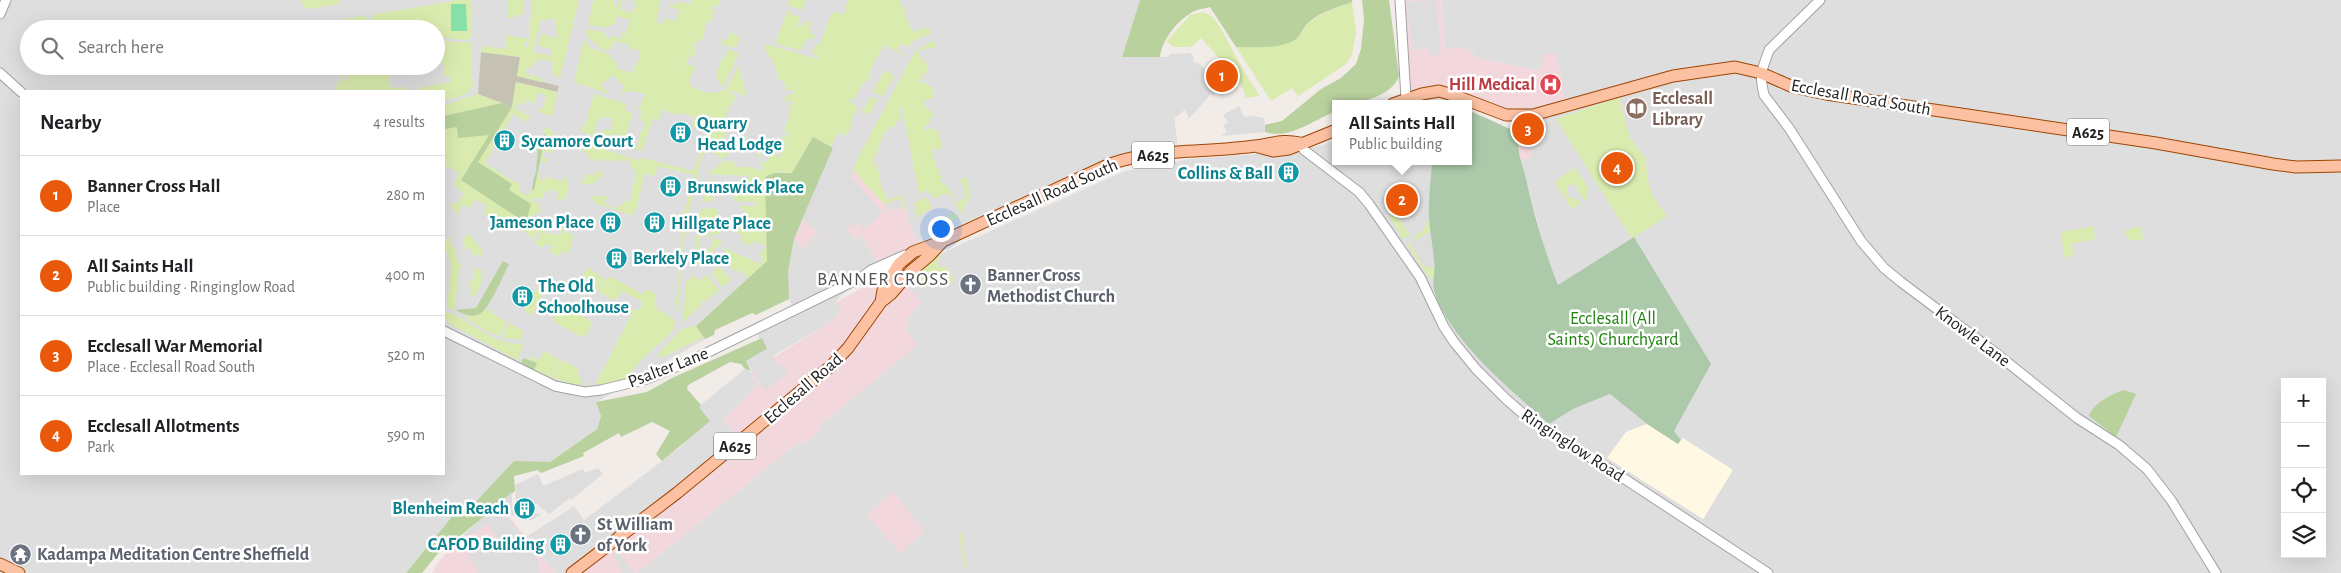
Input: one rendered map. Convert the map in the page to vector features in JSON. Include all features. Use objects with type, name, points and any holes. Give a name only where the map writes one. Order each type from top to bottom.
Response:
[{"type":"main road","name":"Ecclesall Road South","points":[[1472,102],[1506,115],[1520,116],[1546,112],[1654,80],[1694,71],[1735,67],[1761,73],[1793,87],[1875,102],[2097,133],[2273,164],[2296,167],[2341,166]]},
{"type":"main road","name":"Ecclesall Road South","points":[[1402,100],[1439,91],[1467,100]]},
{"type":"main road","name":"Ecclesall Road South","points":[[913,252],[943,241],[1122,160],[1178,152],[1256,146],[1285,140],[1300,143],[1332,131]]},
{"type":"main road","name":"Ecclesall Road","points":[[572,573],[662,505],[814,381],[848,348],[881,302],[891,294],[911,270],[929,256],[943,241]]},
{"type":"main road","name":"Ecclesall Road","points":[[881,302],[883,290],[899,264],[913,252]]},
{"type":"main road","points":[[1,565],[19,573]]},
{"type":"street","points":[[0,14],[6,0]]},
{"type":"street","points":[[1400,0],[1406,98]]},
{"type":"street","points":[[1761,73],[1769,50],[1820,0]]},
{"type":"street","points":[[0,73],[20,91]]},
{"type":"street","name":"Knowle Lane","points":[[1761,73],[1764,95],[1789,128],[1852,229],[1870,254],[1901,282],[1997,354],[2077,418],[2134,457],[2167,494],[2216,573]]},
{"type":"street","name":"Ringinglow Road","points":[[1300,143],[1304,150],[1359,192],[1370,204],[1420,277],[1444,327],[1476,369],[1501,395],[1528,418],[1551,434],[1619,475],[1768,573]]},
{"type":"street","name":"Psalter Lane","points":[[859,279],[874,276],[943,241]]},
{"type":"street","name":"Psalter Lane","points":[[445,331],[555,386],[585,392],[601,390],[647,379],[692,360],[859,279],[871,270],[913,252]]},
{"type":"shaded area","points":[[0,0],[1140,0],[1122,57],[1167,57],[1178,149],[989,212],[918,243],[908,221],[903,196],[882,202],[855,173],[851,177],[826,163],[765,177],[767,261],[696,326],[705,339],[597,402],[601,416],[597,429],[550,462],[514,462],[471,507],[455,513],[406,573],[28,573],[0,557]]},
{"type":"shaded area","points":[[1400,0],[1441,0],[1445,49],[1466,48],[1479,60],[1485,59],[1540,71],[1544,54],[1556,54],[1567,107],[1527,116],[1531,158],[1521,160],[1517,142],[1519,133],[1514,116],[1457,96],[1406,98]]},
{"type":"shaded area","points":[[1436,0],[1441,55],[1432,56],[1428,48],[1413,50],[1406,2]]},
{"type":"shaded area","points":[[1441,0],[2341,0],[2341,573],[637,573],[800,441],[803,445],[819,426],[917,345],[906,329],[908,317],[921,303],[904,281],[937,255],[1125,171],[1189,159],[1275,153],[1320,146],[1332,141],[1332,165],[1432,165],[1429,219],[1435,268],[1434,288],[1439,302],[1471,350],[1549,424],[1573,409],[1610,394],[1647,424],[1626,432],[1608,458],[1703,519],[1716,498],[1683,438],[1681,440],[1674,431],[1632,239],[1558,285],[1544,246],[1521,160],[1531,157],[1527,116],[1540,71],[1485,59],[1479,60],[1466,48],[1445,49]]},
{"type":"shaded area","points":[[1477,7],[1485,59],[1479,60],[1471,8]]},
{"type":"shaded area","points":[[481,52],[520,57],[517,76],[559,86],[557,92],[516,82],[512,107],[478,94]]},
{"type":"shaded area","points":[[1190,53],[1194,57],[1193,61],[1199,63],[1221,88],[1213,96],[1211,94],[1189,119],[1185,109],[1178,116],[1174,117],[1167,57],[1171,54]]},
{"type":"shaded area","points":[[1239,106],[1244,117],[1264,118],[1265,132],[1221,136],[1227,132],[1223,125],[1228,122],[1223,115]]},
{"type":"shaded area","points":[[660,115],[668,118],[668,123],[676,126],[675,129],[670,128],[667,140],[671,142],[670,145],[667,147],[660,146],[660,150],[666,155],[685,162],[689,159],[683,156],[683,152],[691,127],[708,132],[693,171],[644,158],[652,140],[646,138],[653,119],[659,121]]},
{"type":"shaded area","points":[[530,123],[546,132],[538,147],[536,172],[528,196],[518,190],[521,184],[517,181],[525,167],[516,162],[518,159],[512,156]]},
{"type":"shaded area","points":[[833,148],[857,160],[849,176],[883,212],[863,230],[858,223],[853,228],[849,224],[832,240],[802,220]]},
{"type":"shaded area","points":[[826,163],[851,177],[855,172],[882,202],[903,195],[908,221],[918,243],[879,267],[865,241],[860,236],[855,238],[845,228],[832,240],[817,232],[804,249],[794,239],[819,185]]},
{"type":"shaded area","points":[[645,173],[655,176],[651,195],[641,192]]},
{"type":"shaded area","points":[[901,199],[902,206],[890,210],[884,204]]},
{"type":"shaded area","points":[[845,227],[855,238],[860,236],[865,241],[879,267],[859,279],[836,301],[841,311],[832,321],[773,356],[770,347],[764,351],[755,328],[792,307],[788,294],[788,272],[794,239],[804,249],[817,232]]},
{"type":"shaded area","points":[[1430,232],[1435,268],[1424,266],[1410,243]]},
{"type":"shaded area","points":[[635,253],[654,264],[645,280],[649,283],[643,294],[610,276],[616,266],[631,277],[640,263],[632,258]]},
{"type":"shaded area","points":[[574,258],[587,267],[580,282],[576,281],[577,278],[574,276],[572,279],[565,274]]},
{"type":"shaded area","points":[[893,271],[904,281],[921,303],[908,317],[906,329],[918,345],[819,426],[821,429],[804,445],[800,441],[637,573],[582,573],[691,490],[745,446],[723,420],[759,384],[750,372],[832,321],[841,311],[836,302]]},
{"type":"shaded area","points":[[546,291],[551,294],[535,325],[530,323]]},
{"type":"shaded area","points":[[623,291],[643,302],[638,311],[634,309],[625,310],[614,303]]},
{"type":"shaded area","points":[[530,344],[544,351],[539,360],[526,353]]},
{"type":"shaded area","points":[[770,347],[777,367],[782,364],[788,372],[765,391],[746,361]]},
{"type":"shaded area","points":[[581,367],[599,376],[595,385],[583,385],[582,379],[577,374]]},
{"type":"shaded area","points":[[745,369],[750,372],[759,384],[746,446],[582,573],[555,573],[526,537],[574,506],[584,520],[682,446],[699,406]]},
{"type":"shaded area","points":[[1647,424],[1677,444],[1683,438],[1733,470],[1703,519],[1607,458],[1626,432]]},
{"type":"shaded area","points":[[598,468],[603,474],[571,500],[570,498],[549,514],[537,504],[516,502],[515,485],[538,474],[543,486],[583,469],[585,473]]},
{"type":"shaded area","points":[[512,492],[512,511],[542,514],[531,521],[521,516],[505,515],[538,556],[539,573],[479,573],[468,556],[497,537],[488,524],[459,542],[460,538]]},
{"type":"shaded area","points":[[894,492],[924,532],[900,553],[867,514]]},
{"type":"shaded area","points":[[497,502],[555,573],[432,573],[440,560]]},
{"type":"shaded area","points":[[618,551],[634,573],[623,573],[613,555]]},
{"type":"green space","points":[[301,0],[339,0],[340,4],[306,9],[303,7]]},
{"type":"green space","points":[[458,0],[472,0],[472,37],[466,40],[445,38],[445,20],[372,20],[371,15]]},
{"type":"green space","points":[[508,0],[523,0],[523,14],[507,18]]},
{"type":"green space","points":[[527,0],[579,0],[560,78],[552,73],[553,62],[541,59],[540,61],[535,60],[533,68],[527,67],[526,74],[542,78],[541,82],[517,76],[520,57],[481,52],[481,46],[505,49],[506,35],[528,39],[523,46],[528,48],[532,1]],"holes":[[[554,18],[558,37],[551,38],[546,34],[541,35],[538,46],[552,49],[551,56],[533,52],[538,31],[540,31],[539,21]]]},
{"type":"green space","points":[[594,0],[614,0],[613,5],[618,6],[619,0],[622,0],[620,9],[631,13],[637,4],[634,3],[634,0],[660,0],[656,22],[663,24],[665,18],[676,21],[679,10],[670,7],[670,5],[680,2],[690,5],[692,0],[720,0],[717,7],[712,6],[711,9],[715,11],[711,22],[707,20],[703,38],[694,45],[695,56],[690,55],[686,64],[695,66],[689,82],[691,86],[700,91],[713,93],[722,91],[727,89],[739,65],[746,96],[731,90],[730,93],[736,96],[731,106],[725,107],[729,109],[725,119],[730,121],[725,132],[727,133],[725,138],[722,138],[719,145],[732,151],[722,159],[716,154],[708,152],[709,147],[699,166],[688,214],[681,260],[679,313],[676,303],[683,217],[695,175],[658,166],[655,176],[645,173],[636,210],[634,210],[633,215],[596,204],[589,196],[608,196],[604,203],[616,209],[618,204],[621,206],[625,201],[628,202],[631,199],[633,183],[635,182],[635,171],[629,164],[630,161],[627,158],[624,162],[620,159],[616,162],[612,160],[610,162],[605,158],[602,162],[596,158],[593,162],[584,151],[582,152],[585,145],[573,142],[572,145],[569,145],[568,152],[564,144],[568,137],[636,160],[644,158],[693,171],[708,132],[692,127],[695,118],[679,112],[678,116],[663,109],[659,121],[653,119],[642,151],[620,144],[621,137],[612,133],[609,141],[598,138],[600,132],[606,129],[611,130],[613,119],[605,116],[604,119],[598,118],[593,136],[581,132],[581,126],[585,126],[594,94],[627,104],[625,110],[632,115],[625,139],[633,141],[632,144],[637,146],[641,130],[644,131],[645,122],[640,120],[642,111],[634,106],[640,108],[645,94],[633,91],[621,93],[624,87],[613,75],[601,85],[609,94],[574,82],[584,39],[591,48],[608,54],[618,64],[617,68],[632,73],[640,57],[638,49],[630,50],[630,45],[615,41],[610,50],[602,50],[585,34],[586,29],[604,32],[606,37],[610,39],[612,36],[621,39],[622,33],[625,34],[630,20],[617,16],[615,23],[607,28],[588,25],[591,10],[596,10],[591,9]]},
{"type":"green space","points":[[789,0],[806,0],[802,10],[787,5]]},
{"type":"green space","points":[[848,0],[901,0],[899,2],[906,11],[904,12],[913,32],[929,27],[931,33],[913,41],[909,47],[900,44],[897,50],[905,54],[905,56],[884,45],[869,73],[871,74],[867,82],[864,81],[854,99],[851,98],[849,102],[863,110],[871,97],[877,100],[869,115],[857,108],[850,123],[853,125],[846,136],[838,132],[831,147],[813,138],[792,173],[780,172],[765,177],[765,188],[737,188],[736,181],[748,181],[749,176],[707,174],[724,160],[727,163],[731,160],[735,163],[734,166],[746,168],[747,166],[763,171],[755,147],[761,149],[760,161],[766,163],[772,152],[781,157],[782,154],[775,151],[777,147],[774,146],[775,143],[785,146],[786,143],[781,141],[784,135],[788,137],[790,134],[784,131],[790,113],[788,113],[791,110],[789,105],[794,104],[793,101],[786,102],[785,96],[794,93],[793,90],[786,91],[784,80],[779,81],[772,58],[769,58],[765,48],[766,44],[817,59],[818,56],[812,54],[815,45],[819,46],[832,12],[844,14]]},
{"type":"green space","points":[[1140,0],[1352,0],[1352,2],[1313,18],[1297,38],[1291,42],[1278,46],[1264,47],[1236,47],[1210,7],[1200,9],[1185,17],[1175,26],[1164,44],[1160,57],[1122,57]]},
{"type":"green space","points":[[1362,0],[1389,0],[1399,76],[1395,84],[1381,95],[1366,100],[1332,100],[1332,113],[1301,128],[1274,134],[1265,132],[1265,125],[1282,121],[1321,89],[1341,78],[1356,64],[1361,49],[1364,19]]},
{"type":"green space","points":[[1352,2],[1356,32],[1352,55],[1346,64],[1298,96],[1292,88],[1271,101],[1236,47],[1268,47],[1300,35],[1309,22],[1324,13]]},
{"type":"green space","points":[[451,4],[466,4],[467,31],[451,31]]},
{"type":"green space","points":[[787,11],[792,12],[791,15],[795,16],[796,14],[800,17],[797,26],[801,27],[805,21],[810,22],[808,28],[811,30],[810,33],[815,35],[814,39],[806,40],[801,50],[775,43]]},
{"type":"green space","points":[[1204,12],[1213,17],[1220,27],[1260,96],[1245,98],[1245,93],[1239,83],[1240,81],[1201,38],[1191,47],[1173,47],[1167,41],[1190,15]]},
{"type":"green space","points":[[366,15],[367,20],[339,20]]},
{"type":"green space","points":[[730,33],[740,36],[736,48],[721,44],[722,39],[727,41]]},
{"type":"green space","points":[[445,41],[472,43],[472,79],[474,80],[468,93],[445,100],[445,90],[419,90],[418,88],[451,82],[450,76],[444,77]]},
{"type":"green space","points":[[933,41],[938,46],[917,51],[923,61],[925,60],[929,73],[922,74],[923,78],[916,81],[917,83],[922,81],[933,88],[934,98],[923,100],[925,107],[935,115],[929,118],[930,123],[923,128],[924,131],[931,128],[933,130],[938,129],[942,148],[931,150],[931,153],[933,153],[936,168],[938,167],[940,170],[938,174],[941,174],[942,178],[939,180],[949,188],[956,203],[966,197],[964,193],[966,190],[960,180],[967,177],[970,196],[961,214],[952,197],[945,193],[934,199],[927,190],[919,194],[902,106],[899,107],[901,119],[895,123],[895,126],[888,128],[889,131],[885,131],[872,164],[877,163],[882,190],[885,191],[887,200],[903,195],[905,210],[903,210],[900,199],[884,204],[852,169],[915,51]]},
{"type":"green space","points":[[728,49],[737,53],[737,57],[723,88],[716,77],[722,57],[724,58]]},
{"type":"green space","points":[[885,70],[894,77],[882,97],[873,91]]},
{"type":"green space","points":[[341,75],[344,75],[345,81],[349,80],[348,75],[389,75],[391,88],[406,87],[407,90],[332,90],[335,89],[334,86],[338,85],[337,82],[342,81]]},
{"type":"green space","points":[[516,82],[557,92],[552,117],[537,111],[538,108],[543,109],[546,95],[538,93],[533,107],[532,102],[526,100],[524,105],[518,102],[515,109],[530,116],[527,122],[513,114],[485,163],[521,184],[528,195],[532,189],[534,190],[538,173],[540,174],[540,179],[544,180],[547,177],[561,181],[566,176],[569,186],[565,199],[556,200],[559,192],[547,190],[544,193],[544,198],[533,198],[531,201],[538,202],[541,212],[532,216],[533,220],[538,218],[547,234],[551,235],[551,233],[560,235],[565,218],[571,210],[563,231],[574,235],[569,253],[562,251],[559,256],[550,252],[553,247],[546,243],[543,248],[535,243],[541,233],[538,231],[533,240],[526,232],[517,229],[519,225],[512,222],[509,227],[504,225],[505,219],[496,216],[494,220],[483,214],[487,206],[476,199],[470,208],[463,204],[457,215],[450,206],[454,203],[457,204],[464,193],[455,187],[456,184],[454,183],[459,173],[447,166],[445,169],[445,129],[457,127],[489,135],[462,180],[491,200],[530,204],[509,190],[512,184],[478,162],[512,107]]},
{"type":"green space","points":[[478,94],[502,103],[445,116],[445,105]]},
{"type":"green space","points":[[1619,97],[1630,138],[1646,159],[1647,176],[1652,195],[1667,216],[1632,239],[1556,119]]},
{"type":"green space","points":[[502,103],[512,107],[478,162],[512,184],[509,190],[531,204],[526,223],[461,180],[489,135],[458,138],[457,127],[445,129],[445,116]]},
{"type":"green space","name":"Ecclesall (All Saints) Churchyard","points":[[1472,112],[1519,133],[1519,154],[1544,244],[1558,285],[1634,237],[1711,364],[1674,431],[1681,440],[1678,444],[1647,424],[1610,394],[1573,409],[1549,424],[1500,380],[1453,327],[1441,308],[1434,290],[1434,261],[1429,218],[1432,165],[1472,165]]},
{"type":"green space","points":[[545,128],[552,130],[555,136],[554,153],[544,151],[542,157],[548,159],[547,163],[540,161],[546,132],[541,130]]},
{"type":"green space","points":[[546,132],[534,190],[532,189],[538,147]]},
{"type":"green space","points":[[813,137],[833,148],[794,239],[788,272],[789,299],[756,315],[752,313],[715,330],[714,335],[705,339],[696,326],[767,261],[765,177],[774,173],[792,173]]},
{"type":"green space","points":[[1575,168],[1584,180],[1588,193],[1585,201],[1577,190],[1578,186],[1569,184],[1566,196],[1579,200],[1580,204],[1572,209],[1554,182]]},
{"type":"green space","points":[[598,170],[603,174],[596,181],[591,184],[581,183],[588,174],[593,176]]},
{"type":"green space","points":[[709,179],[712,179],[714,190],[712,201],[702,202]]},
{"type":"green space","points":[[735,191],[766,194],[767,261],[763,265],[760,254],[766,246],[754,241],[752,245],[741,242],[741,234],[737,234],[736,223],[745,223],[745,212],[739,206],[755,206],[755,202],[734,201]]},
{"type":"green space","points":[[927,197],[932,208],[917,217],[914,203]]},
{"type":"green space","points":[[715,208],[718,213],[718,222],[721,222],[720,235],[697,233],[701,209]]},
{"type":"green space","points":[[1394,212],[1410,235],[1403,239],[1389,216]]},
{"type":"green space","points":[[955,213],[958,218],[945,225],[943,219],[948,214]]},
{"type":"green space","points":[[1429,219],[1430,232],[1414,241],[1414,238],[1423,230]]},
{"type":"green space","points":[[2093,226],[2095,239],[2072,244],[2073,256],[2064,257],[2061,232]]},
{"type":"green space","points":[[2140,226],[2143,240],[2129,240],[2125,235],[2126,230]]},
{"type":"green space","points":[[465,233],[482,248],[483,255],[473,256],[471,248],[465,250],[463,238],[467,237]]},
{"type":"green space","points":[[696,235],[712,237],[723,242],[693,269],[695,253],[707,254],[707,248],[712,248],[713,238],[700,237],[699,249],[695,249]]},
{"type":"green space","points":[[449,237],[459,264],[462,264],[462,268],[459,269],[455,310],[447,307],[451,268],[445,241]]},
{"type":"green space","points":[[1410,243],[1424,266],[1435,268],[1434,280],[1428,276],[1407,244]]},
{"type":"green space","points":[[722,247],[763,265],[749,279],[739,268],[738,274],[727,263],[731,259]]},
{"type":"green space","points":[[939,255],[941,257],[936,261],[940,267],[948,268],[953,278],[952,282],[939,288],[932,282],[924,289],[914,276]]},
{"type":"green space","points":[[503,261],[509,264],[487,307],[478,315],[472,316],[455,310],[476,308]]},
{"type":"green space","points":[[719,266],[731,280],[723,287],[711,273]]},
{"type":"green space","points":[[587,267],[603,278],[597,291],[580,282]]},
{"type":"green space","points":[[472,268],[480,269],[482,272],[481,283],[474,297],[467,296],[471,295],[470,280],[473,280],[475,275]]},
{"type":"green space","points":[[694,275],[699,281],[706,275],[719,290],[705,302],[703,300],[700,303],[702,305],[692,314],[689,314],[683,325],[686,282]]},
{"type":"green space","points":[[610,276],[643,294],[646,289],[655,293],[657,309],[675,320],[674,330],[637,364],[625,381],[595,385],[632,313],[625,310],[634,309],[636,299],[623,291],[615,301],[598,292],[604,279],[607,280]]},
{"type":"green space","points":[[536,289],[543,293],[532,315],[524,311]]},
{"type":"green space","points":[[490,307],[492,313],[507,322],[500,336],[486,331],[464,316],[477,315],[485,310],[488,312]]},
{"type":"green space","points":[[563,307],[589,320],[592,324],[586,335],[581,337],[556,323],[553,318],[558,309]]},
{"type":"green space","points":[[445,311],[497,339],[510,343],[524,344],[517,360],[448,323],[445,318]]},
{"type":"green space","points":[[509,323],[524,331],[521,338],[524,340],[502,338]]},
{"type":"green space","points":[[696,326],[704,337],[661,358],[658,354],[681,329]]},
{"type":"green space","points":[[762,338],[767,349],[746,361],[751,371],[745,369],[741,364],[730,362],[688,385],[687,389],[701,405],[699,407],[710,421],[662,461],[656,454],[670,431],[652,422],[621,437],[619,433],[583,453],[584,456],[541,473],[538,470],[514,476],[515,491],[459,537],[452,536],[422,573],[406,573],[455,513],[471,507],[514,461],[550,462],[597,429],[601,416],[596,402],[647,392],[672,378]]},
{"type":"green space","points":[[544,351],[561,360],[552,378],[534,370],[537,363],[529,359],[530,356],[539,360]]},
{"type":"green space","points":[[523,358],[537,363],[534,370],[521,363]]},
{"type":"green space","points":[[562,360],[579,369],[577,374],[582,379],[583,385],[572,384],[553,378]]},
{"type":"green space","points":[[2124,390],[2136,394],[2116,437],[2089,416],[2094,407],[2099,403]]},
{"type":"green space","points":[[962,533],[967,569],[965,569],[959,534]]},
{"type":"place","name":"Banner Cross Hall","points":[[1222,76]]},
{"type":"place","name":"Hill Medical","points":[[1551,84]]},
{"type":"place","name":"Ecclesall Library","points":[[1636,108]]},
{"type":"place","name":"Ecclesall War Memorial","points":[[1528,129]]},
{"type":"place","name":"Quarry Head Lodge","points":[[681,133]]},
{"type":"place","name":"Sycamore Court","points":[[505,141]]},
{"type":"place","name":"Ecclesall Allotments","points":[[1617,168]]},
{"type":"place","name":"Collins & Ball","points":[[1289,173]]},
{"type":"place","name":"Brunswick Place","points":[[671,187]]},
{"type":"place","name":"All Saints Hall","points":[[1402,200]]},
{"type":"place","name":"Jameson Place","points":[[610,222]]},
{"type":"place","name":"Hillgate Place","points":[[655,223]]},
{"type":"place","name":"Berkely Place","points":[[617,258]]},
{"type":"place","name":"Banner Cross Methodist Church","points":[[971,285]]},
{"type":"place","name":"The Old Schoolhouse","points":[[522,296]]},
{"type":"place","name":"Blenheim Reach","points":[[525,508]]},
{"type":"place","name":"St William of York","points":[[581,534]]},
{"type":"place","name":"CAFOD Building","points":[[560,544]]},
{"type":"place","name":"Kadampa Meditation Centre Sheffield","points":[[21,554]]},
{"type":"district","name":"BANNER CROSS","points":[[883,278]]}]
